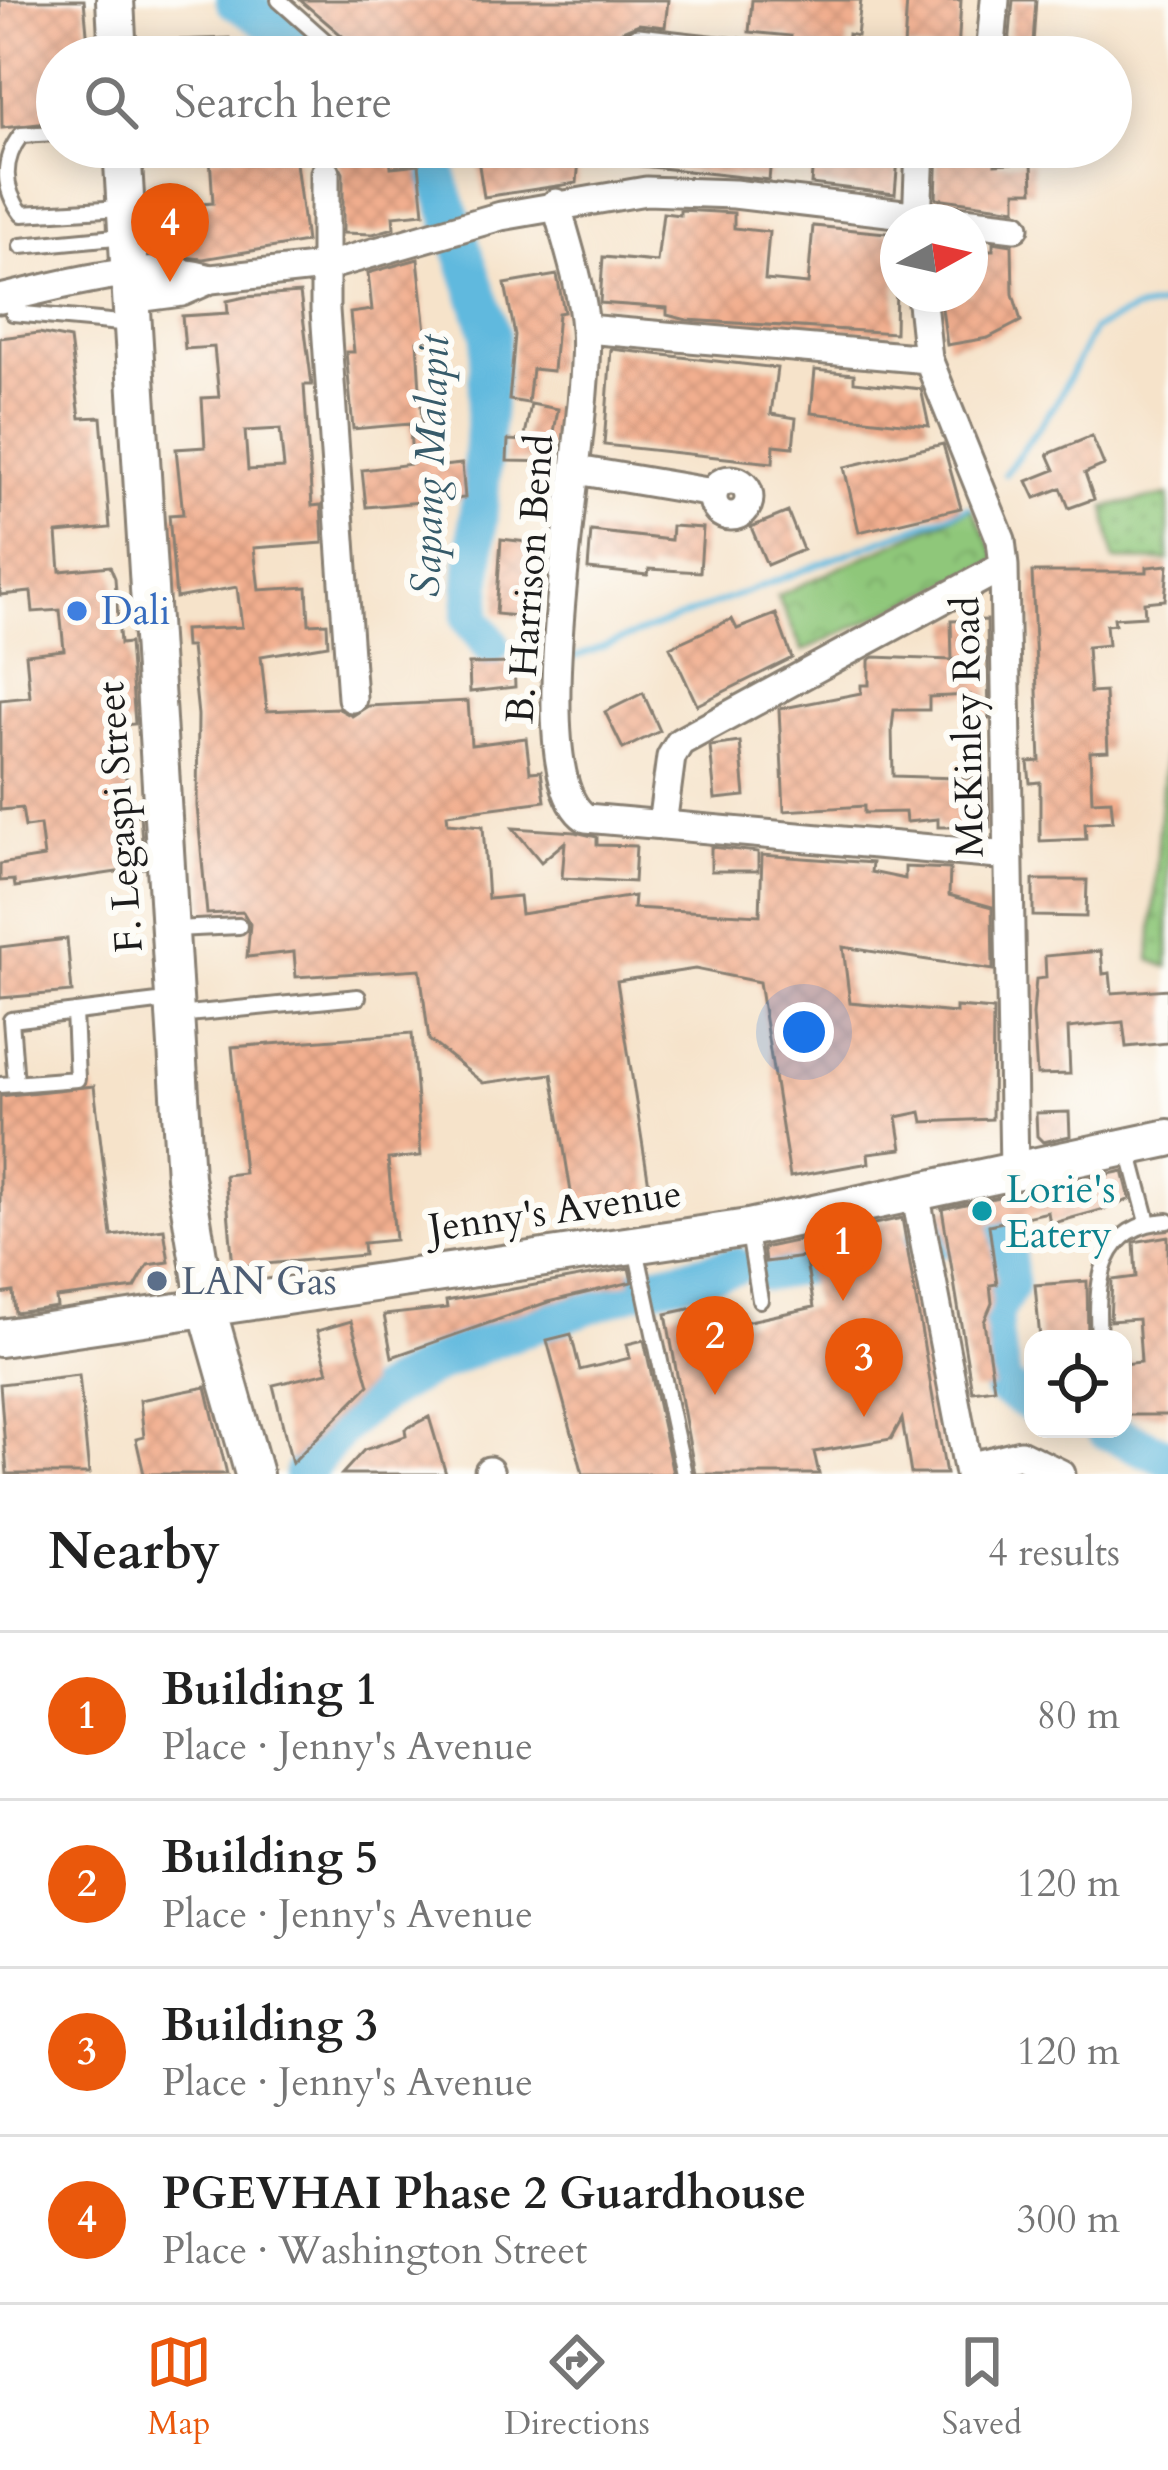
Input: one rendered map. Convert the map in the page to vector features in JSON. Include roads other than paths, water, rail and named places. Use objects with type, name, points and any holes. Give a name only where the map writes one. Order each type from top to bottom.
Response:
[{"type":"main road","points":[[115,0],[117,36]]},
{"type":"main road","name":"F. Legaspi Street","points":[[123,168],[185,1178],[206,1305],[254,1474]]},
{"type":"main road","name":"Jenny's Avenue","points":[[0,1338],[634,1241],[748,1228],[1168,1138]]},
{"type":"street","points":[[991,36],[994,0]]},
{"type":"street","points":[[918,204],[919,168]]},
{"type":"street","points":[[325,173],[324,267],[352,698]]},
{"type":"street","points":[[4,308],[128,268],[179,269],[211,279],[324,267],[556,203],[646,190],[734,194],[880,214]]},
{"type":"street","name":"B. Harrison Bend","points":[[556,203],[586,329],[578,470],[554,671],[567,798],[586,818],[1010,856]]},
{"type":"street","points":[[988,225],[1015,227]]},
{"type":"street","name":"McKinley Road","points":[[923,312],[928,359],[1001,540],[1004,566],[1014,1173]]},
{"type":"street","points":[[586,329],[928,359]]},
{"type":"street","points":[[578,470],[713,493]]},
{"type":"street","points":[[662,825],[671,757],[680,742],[1004,566]]},
{"type":"street","points":[[915,1192],[969,1470],[1020,1454],[1060,1474]]},
{"type":"lane","points":[[278,0],[319,36]]},
{"type":"lane","points":[[36,135],[21,135],[10,154],[8,187],[22,214],[128,268]]},
{"type":"lane","points":[[21,246],[128,268]]},
{"type":"lane","points":[[77,318],[128,268]]},
{"type":"lane","points":[[75,284],[65,301],[77,318]]},
{"type":"lane","points":[[4,308],[77,318]]},
{"type":"lane","points":[[170,929],[239,926]]},
{"type":"lane","points":[[74,1012],[77,1079],[8,1084],[11,1020],[74,1012],[358,997]]},
{"type":"lane","points":[[1129,1150],[1148,1222]]},
{"type":"lane","points":[[1099,1330],[1095,1286],[1115,1243],[1148,1222],[1168,1221]]},
{"type":"lane","points":[[748,1228],[760,1300]]},
{"type":"lane","points":[[634,1241],[684,1474]]},
{"type":"waterway","name":"Sapang Malapit","points":[[235,0],[291,36]]},
{"type":"waterway","name":"Sapang Malapit","points":[[435,168],[491,335],[471,619],[491,645]]},
{"type":"waterway","name":"Sapang Malapit","points":[[1005,474],[1056,403],[1094,329],[1135,310],[1168,304]]},
{"type":"waterway","name":"Sapang Malapit","points":[[563,655],[576,657],[969,507]]},
{"type":"waterway","name":"Sapang Malapit","points":[[491,645],[550,653]]},
{"type":"waterway","points":[[926,1241],[1004,1226],[1009,1285],[994,1313],[993,1332],[1003,1387],[1024,1400]]},
{"type":"waterway","points":[[767,1272],[859,1255]]},
{"type":"waterway","points":[[651,1285],[735,1266]]},
{"type":"waterway","points":[[303,1474],[351,1417],[422,1371],[492,1340],[634,1289]]},
{"type":"waterway","points":[[1124,1438],[1168,1458]]},
{"type":"place","name":"PGEVHAI Phase 2 Guardhouse","points":[[170,282]]},
{"type":"place","name":"Dali","points":[[77,611]]},
{"type":"place","name":"Lorie's Eatery","points":[[982,1211]]},
{"type":"place","name":"LAN Gas","points":[[157,1281]]},
{"type":"place","name":"Building 1","points":[[843,1301]]},
{"type":"place","name":"Building 5","points":[[715,1395]]},
{"type":"place","name":"Building 3","points":[[864,1417]]}]
